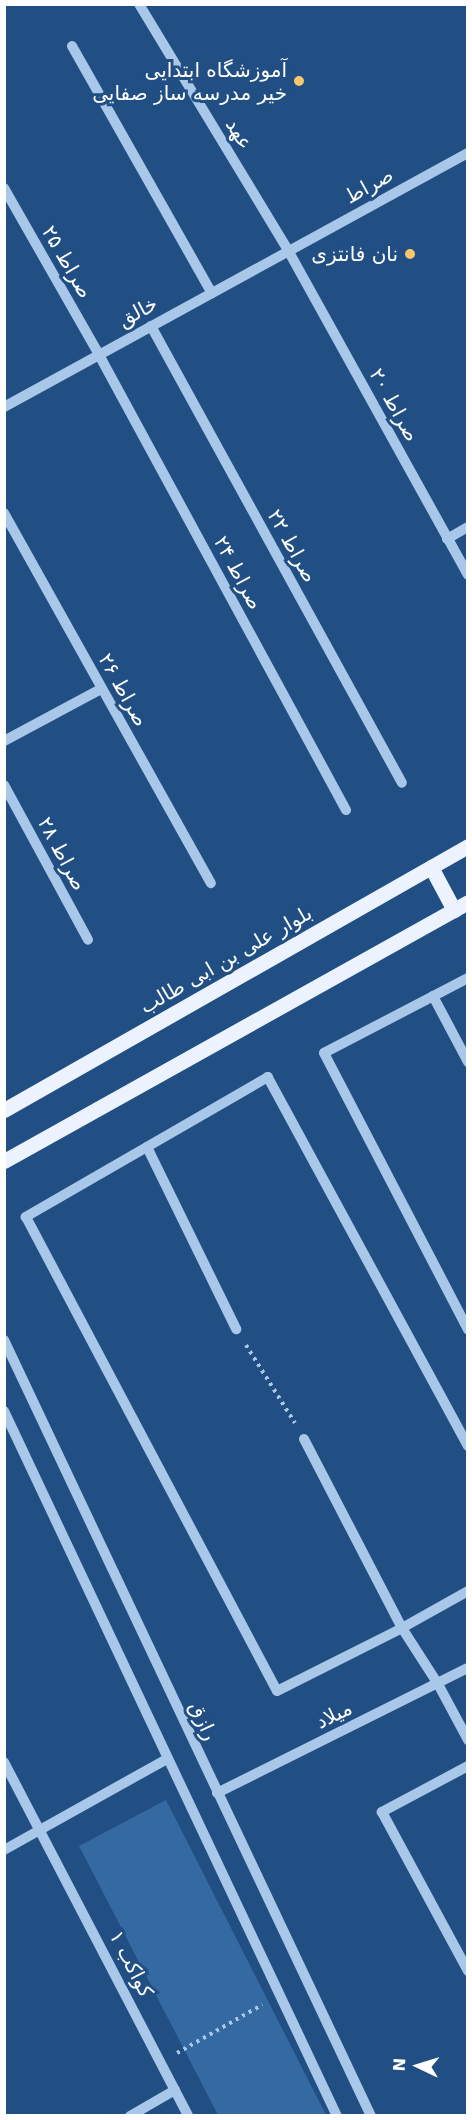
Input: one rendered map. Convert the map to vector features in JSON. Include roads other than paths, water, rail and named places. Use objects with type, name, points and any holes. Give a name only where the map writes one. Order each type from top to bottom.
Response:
[{"type":"main road","name":"بلوار علی بن ابی طالب","points":[[4,1110],[468,846]]},
{"type":"main road","points":[[4,1161],[461,906],[431,867]]},
{"type":"street","name":"عهد","points":[[139,4],[289,252]]},
{"type":"street","points":[[72,46],[212,293]]},
{"type":"street","name":"صراط","points":[[289,252],[468,153]]},
{"type":"street","name":"صراط ۲۵","points":[[4,188],[98,353]]},
{"type":"street","name":"خالق","points":[[4,407],[98,353],[289,252]]},
{"type":"street","name":"صراط ۲۰","points":[[289,252],[468,575]]},
{"type":"street","name":"صراط ۲۲","points":[[151,326],[402,783]]},
{"type":"street","name":"صراط ۲۴","points":[[98,353],[345,810]]},
{"type":"street","name":"صراط ۲۶","points":[[4,513],[211,883]]},
{"type":"street","points":[[447,539],[468,527]]},
{"type":"street","points":[[4,741],[101,688]]},
{"type":"street","name":"صراط ۲۸","points":[[4,785],[88,940]]},
{"type":"street","points":[[468,978],[324,1053],[468,1330]]},
{"type":"street","points":[[433,996],[468,1062]]},
{"type":"street","points":[[468,1446],[268,1077],[26,1217],[278,1691],[402,1628],[468,1591]]},
{"type":"street","points":[[147,1147],[236,1329]]},
{"type":"street","name":"رازق","points":[[4,1340],[371,2115]]},
{"type":"street","points":[[4,1411],[337,2115]]},
{"type":"street","points":[[304,1439],[402,1628],[438,1684],[468,1740]]},
{"type":"street","name":"میلاد","points":[[217,1793],[468,1668]]},
{"type":"street","points":[[4,1850],[167,1759]]},
{"type":"street","name":"کواکب ۱","points":[[4,1762],[42,1830],[188,2115]]},
{"type":"street","points":[[468,1766],[382,1812],[468,1971]]},
{"type":"street","points":[[130,2115],[175,2090]]},
{"type":"place","name":"آموزشگاه ابتدایی خیر مدرسه ساز صفایی","points":[[299,81]]},
{"type":"place","name":"نان فانتزی","points":[[410,254]]}]
